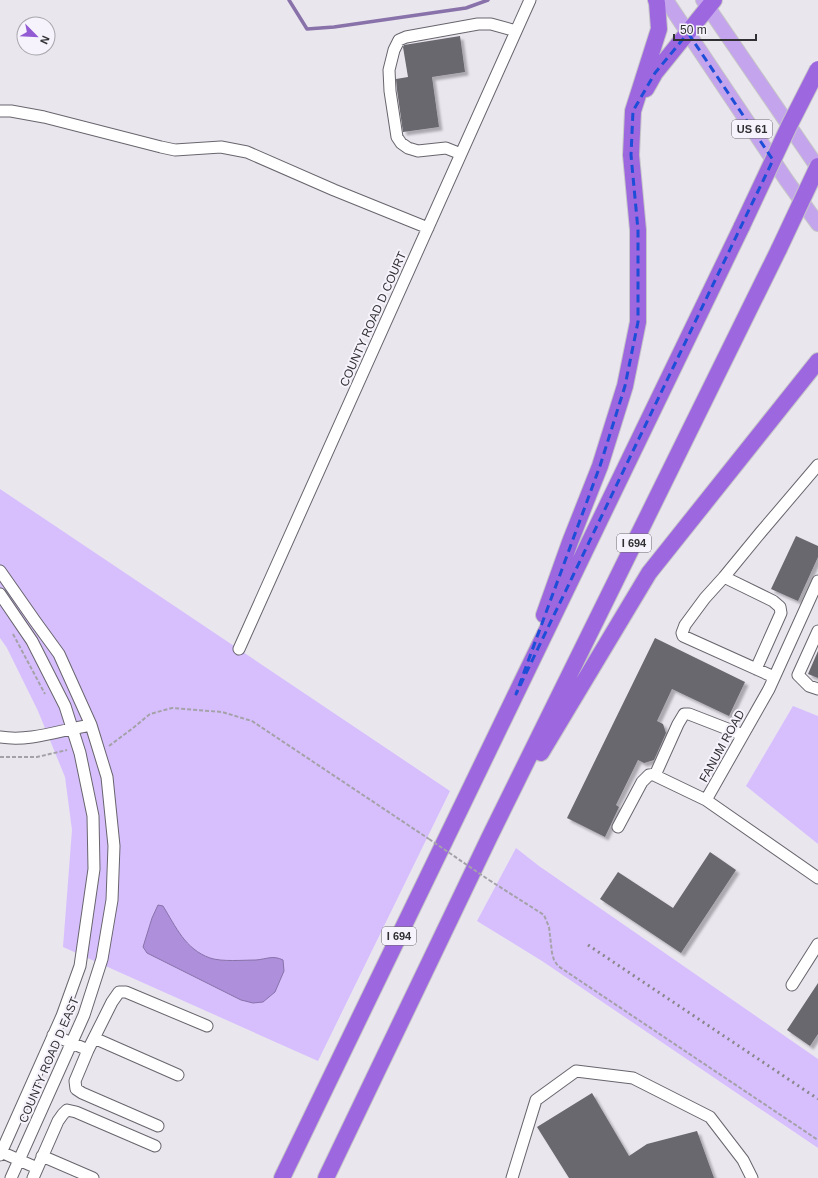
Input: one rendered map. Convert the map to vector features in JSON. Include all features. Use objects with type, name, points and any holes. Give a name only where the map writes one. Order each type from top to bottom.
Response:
[{"type":"highway","points":[[516,694],[570,542],[602,458],[625,386],[638,322],[638,230],[631,155],[633,111],[659,29],[656,0]]},
{"type":"highway","points":[[633,111],[655,73],[688,33],[708,2]]},
{"type":"highway","name":"I 694","points":[[282,1178],[789,126],[818,69]]},
{"type":"highway","name":"I 694","points":[[326,1178],[489,838],[818,167]]},
{"type":"highway","points":[[489,838],[649,574],[818,361]]},
{"type":"main road","name":"US 61","points":[[666,0],[787,181],[818,224]]},
{"type":"main road","name":"US 61","points":[[708,2],[818,167]]},
{"type":"street","name":"COUNTY ROAD D COURT","points":[[239,649],[530,0]]},
{"type":"street","points":[[461,154],[446,148],[418,152],[401,143],[397,137],[390,91],[389,70],[394,50],[399,40],[406,37],[478,24],[491,24],[516,31]]},
{"type":"street","points":[[0,111],[11,111],[44,117],[175,150],[221,147],[247,152],[334,190],[428,228]]},
{"type":"street","points":[[774,677],[683,636],[682,633],[685,625],[704,598],[724,578],[818,465]]},
{"type":"street","name":"COUNTY ROAD D EAST","points":[[0,571],[34,621],[59,654],[91,725],[107,777],[114,846],[112,900],[102,959],[84,1015],[11,1178]]},
{"type":"street","points":[[724,578],[773,601],[780,607],[781,613],[756,669]]},
{"type":"street","name":"FANUM ROAD","points":[[818,581],[769,689],[706,800],[818,878]]},
{"type":"street","name":"COUNTY ROAD D EAST","points":[[0,594],[32,641],[65,706],[73,728],[80,752],[93,816],[94,869],[80,966],[62,1016],[0,1154]]},
{"type":"street","points":[[818,631],[798,675],[809,686],[818,689]]},
{"type":"street","points":[[656,774],[678,724],[684,714],[689,714],[743,735]]},
{"type":"street","points":[[0,737],[37,737],[91,725]]},
{"type":"street","points":[[656,774],[657,778],[706,800]]},
{"type":"street","points":[[618,827],[642,782],[649,775],[656,774]]},
{"type":"street","points":[[792,985],[818,944]]},
{"type":"street","points":[[158,1126],[76,1089],[75,1081],[88,1050],[112,1002],[119,992],[126,992],[207,1026]]},
{"type":"street","points":[[53,1036],[88,1050]]},
{"type":"street","points":[[94,1038],[178,1075]]},
{"type":"street","points":[[512,1178],[536,1100],[576,1071],[633,1078],[710,1117],[743,1160],[752,1178]]},
{"type":"street","points":[[0,1154],[19,1161],[35,1173],[58,1121],[67,1110],[76,1112],[155,1146]]},
{"type":"street","points":[[42,1156],[93,1178]]},
{"type":"path","points":[[11,631],[48,698]]},
{"type":"path","points":[[99,748],[110,746],[150,714],[172,708],[222,712],[252,721],[489,880],[544,915],[549,927],[552,953],[558,966],[818,1140]]},
{"type":"path","points":[[61,731],[67,750],[74,754],[80,752]]},
{"type":"path","points":[[0,757],[37,757],[67,750]]},
{"type":"highlighted area","points":[[688,33],[773,160],[516,694],[600,466],[625,386],[638,322],[638,230],[631,155],[633,111],[655,73]]},
{"type":"shaded area","points":[[0,489],[450,791],[318,1061],[63,947],[72,830],[65,777],[38,711],[7,648],[0,638]]},
{"type":"shaded area","points":[[793,706],[818,716],[818,844],[746,786]]},
{"type":"shaded area","points":[[516,848],[539,866],[818,1059],[818,1148],[542,961],[477,921]]},
{"type":"shaded area","points":[[158,905],[163,906],[177,929],[188,943],[201,954],[210,958],[220,960],[256,960],[273,958],[283,960],[284,971],[275,992],[263,1002],[253,1003],[241,1000],[147,953],[143,947],[152,918]]},
{"type":"building","points":[[460,36],[465,72],[432,77],[439,127],[403,132],[396,79],[408,77],[403,47],[404,45]]},
{"type":"building","points":[[796,536],[818,546],[818,557],[798,601],[771,589]]},
{"type":"building","points":[[655,638],[745,682],[729,716],[672,689],[657,721],[663,724],[666,733],[654,760],[644,763],[638,760],[616,805],[619,807],[605,837],[567,818]]},
{"type":"building","points":[[818,651],[818,678],[808,674]]},
{"type":"building","points":[[710,852],[736,870],[681,953],[600,899],[618,872],[673,908]]},
{"type":"building","points":[[818,983],[818,1034],[810,1046],[787,1030]]},
{"type":"building","points":[[592,1093],[629,1156],[647,1144],[697,1131],[714,1178],[569,1178],[537,1127]]},
{"type":"waterway","points":[[289,0],[307,29],[334,27],[466,8],[488,0]]},
{"type":"railway","points":[[588,945],[818,1099]]}]
